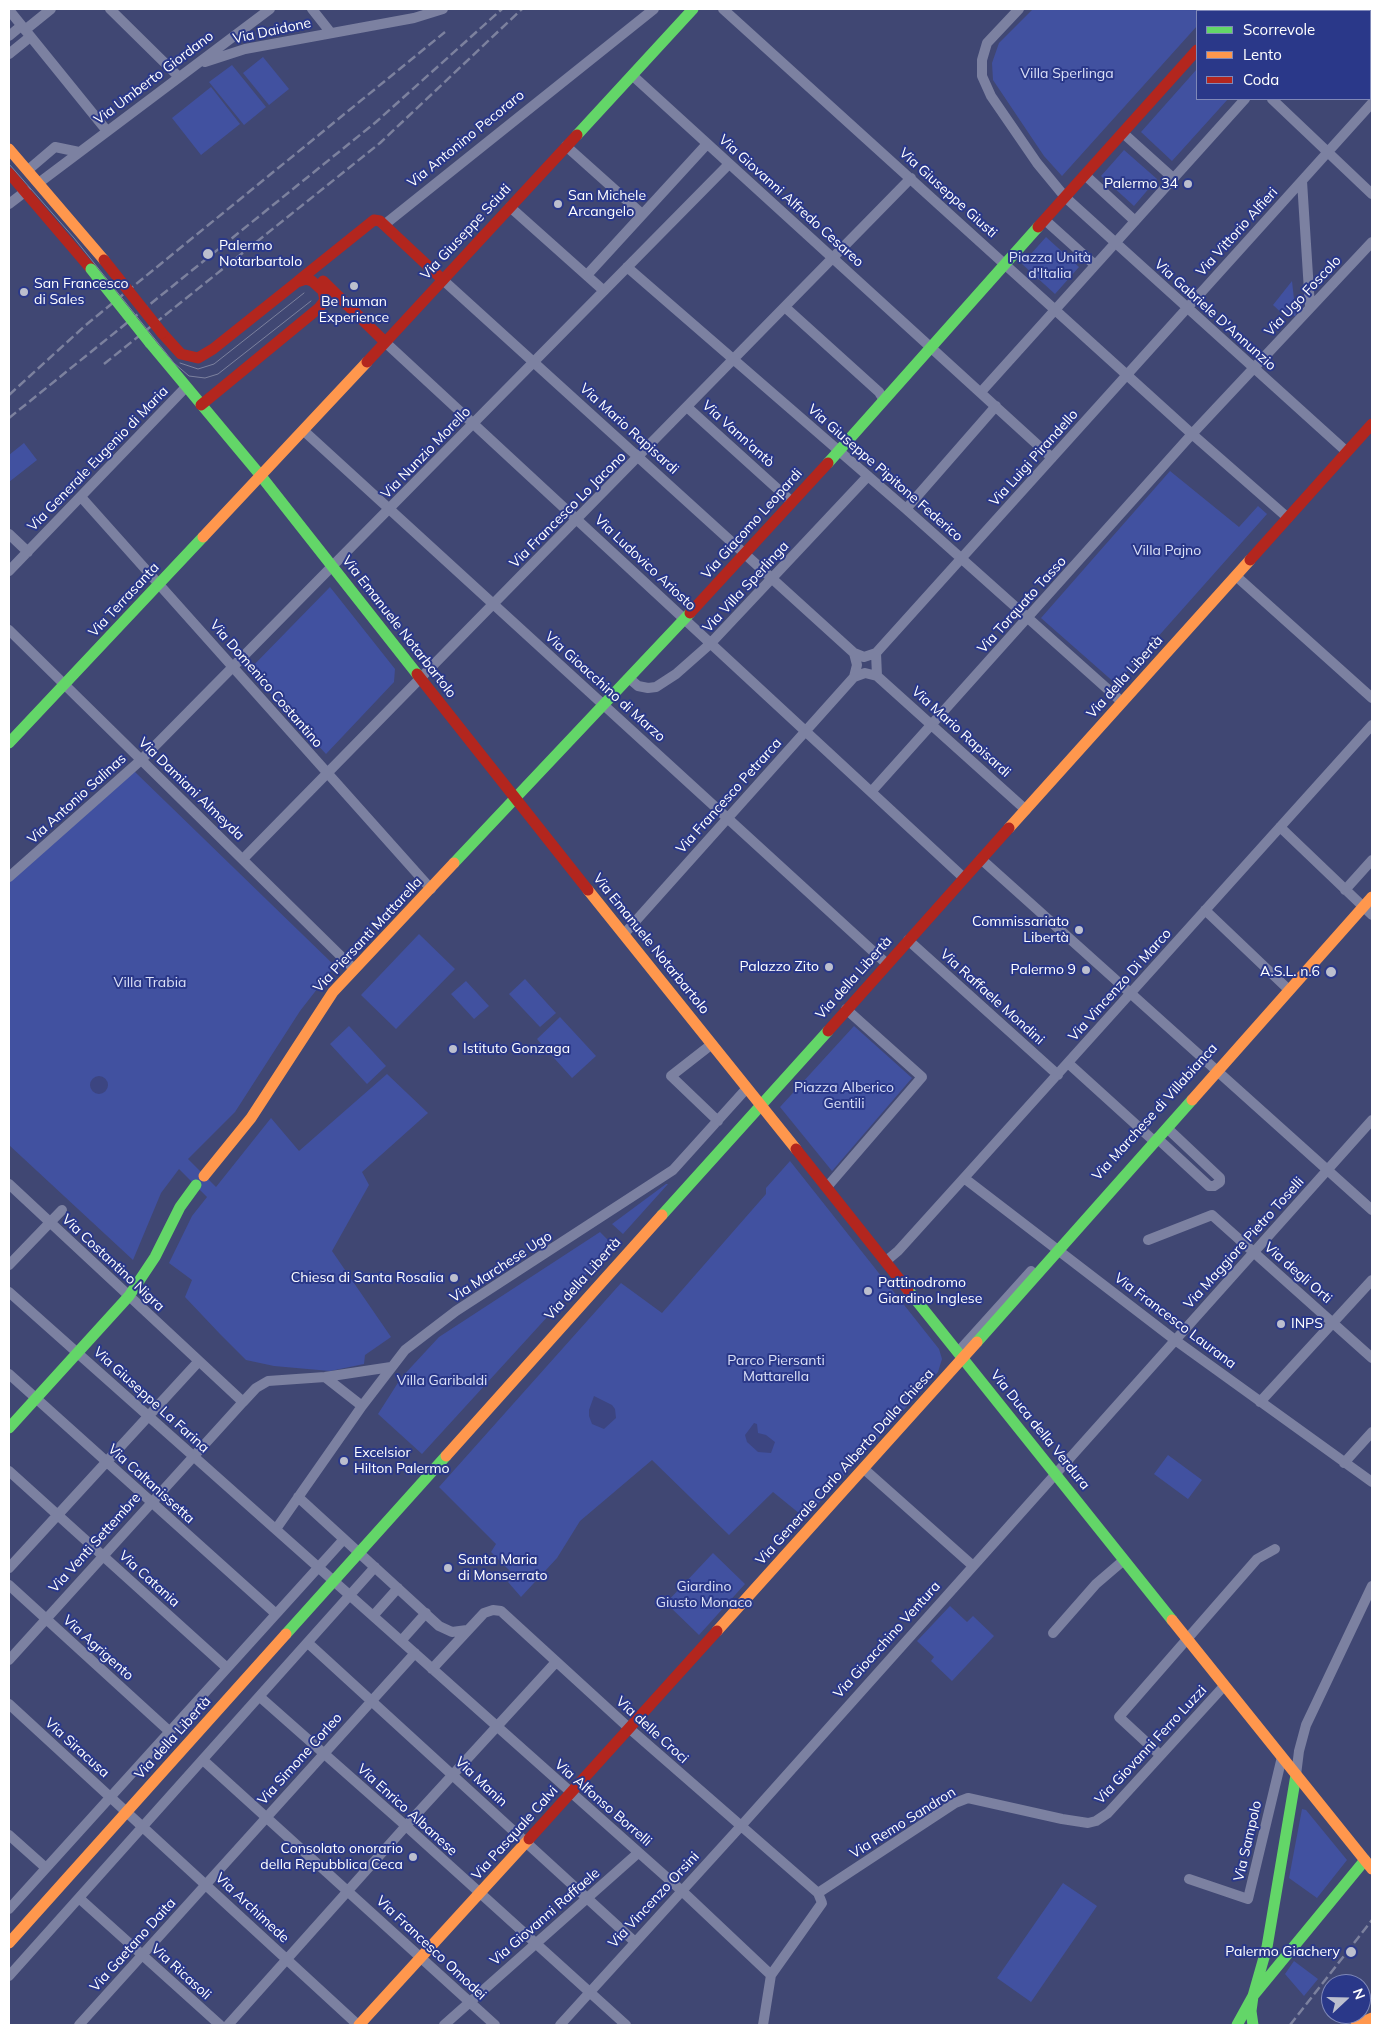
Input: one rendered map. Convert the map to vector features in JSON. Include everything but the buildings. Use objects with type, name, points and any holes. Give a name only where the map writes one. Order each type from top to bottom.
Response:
[{"type":"street","points":[[9,54],[26,31],[51,9]]},
{"type":"street","points":[[110,9],[179,77]]},
{"type":"street","name":"Via Umberto Giordano","points":[[40,182],[270,9]]},
{"type":"street","points":[[312,9],[331,33]]},
{"type":"street","name":"Via Daidone","points":[[196,65],[245,49],[414,18],[443,9]]},
{"type":"street","name":"Via Antonino Pecoraro","points":[[384,225],[654,9]]},
{"type":"street","name":"Via Giuseppe Sciuti","points":[[261,476],[693,9]]},
{"type":"street","name":"Via Giuseppe Giusti","points":[[723,9],[1192,434],[1288,518]]},
{"type":"street","name":"Via Gabriele D'Annunzio","points":[[1019,9],[988,43],[982,60],[982,76],[985,86],[1037,163],[1065,197],[1347,452]]},
{"type":"street","points":[[9,10],[108,131]]},
{"type":"street","points":[[9,36],[26,31]]},
{"type":"street","points":[[1005,264],[1196,51]]},
{"type":"street","name":"Via Giovanni Alfredo Cesareo","points":[[632,75],[834,257],[1052,458]]},
{"type":"street","points":[[981,392],[1244,100]]},
{"type":"street","points":[[1273,100],[1372,194]]},
{"type":"street","name":"Via Vittorio Alfieri","points":[[1128,375],[1372,103]]},
{"type":"street","points":[[1123,133],[1173,178]]},
{"type":"street","points":[[586,275],[707,144]]},
{"type":"street","points":[[566,146],[642,214]]},
{"type":"street","points":[[28,170],[55,147],[79,152]]},
{"type":"street","points":[[9,149],[40,182],[162,333],[181,354],[191,358],[201,356],[297,282],[369,223],[374,220],[384,225]]},
{"type":"street","name":"Via Nunzio Morello","points":[[141,760],[391,509],[603,290],[730,164]]},
{"type":"street","name":"Via Emanuele Notarbartolo","points":[[9,173],[92,269],[150,343],[261,476],[760,1104]]},
{"type":"street","points":[[1085,175],[1135,221]]},
{"type":"street","name":"Via Francesco Lo Jacono","points":[[243,859],[786,308],[911,178]]},
{"type":"street","points":[[1302,181],[1310,307]]},
{"type":"street","points":[[9,204],[26,191]]},
{"type":"street","points":[[510,207],[603,290]]},
{"type":"street","points":[[1045,220],[1095,265]]},
{"type":"street","name":"Via Mario Rapisardi","points":[[384,225],[533,363],[854,653]]},
{"type":"street","name":"Via Ugo Foscolo","points":[[1192,434],[1255,369],[1310,307],[1372,242]]},
{"type":"street","name":"Via Ludovico Ariosto","points":[[320,263],[316,269],[317,274],[349,309],[684,621],[964,878]]},
{"type":"street","name":"Via Giacomo Leopardi","points":[[516,799],[745,555],[1005,264]]},
{"type":"street","name":"Via Giuseppe Pipitone Federico","points":[[627,267],[839,450],[1122,702]]},
{"type":"street","points":[[297,282],[308,280],[319,286],[325,297],[319,308]]},
{"type":"street","points":[[201,405],[319,308],[334,303],[349,309]]},
{"type":"street","points":[[786,308],[879,392],[884,400]]},
{"type":"street","name":"Via Luigi Pirandello","points":[[962,559],[1128,375]]},
{"type":"street","name":"Via Generale Eugenio di Maria","points":[[9,571],[186,387]]},
{"type":"street","points":[[906,509],[996,406]]},
{"type":"street","name":"Via Vann'antò","points":[[687,407],[792,502]]},
{"type":"street","name":"Via della Libertà","points":[[9,1943],[1372,424]]},
{"type":"street","name":"Via Gioacchino di Marzo","points":[[304,431],[887,964]]},
{"type":"street","name":"Via Torquato Tasso","points":[[871,792],[1192,434]]},
{"type":"street","name":"Via Terrasanta","points":[[9,743],[261,476]]},
{"type":"street","name":"Via Villa Sperlinga","points":[[630,679],[638,686],[656,687],[676,674],[710,644],[868,476]]},
{"type":"street","name":"Via Domenico Costantino","points":[[81,497],[431,889]]},
{"type":"street","points":[[9,534],[28,552]]},
{"type":"street","points":[[854,653],[864,656],[876,653],[962,559]]},
{"type":"street","points":[[1236,576],[1371,695]]},
{"type":"street","name":"Via Damiani Almeyda","points":[[9,630],[354,969]]},
{"type":"street","points":[[854,653],[857,665],[854,677]]},
{"type":"street","points":[[854,677],[865,673],[877,676],[876,653]]},
{"type":"street","name":"Via Mario Rapisardi","points":[[877,676],[1026,810]]},
{"type":"street","name":"Via Francesco Petrarca","points":[[624,934],[854,677]]},
{"type":"street","name":"Via Vincenzo Di Marco","points":[[886,1261],[898,1251],[1058,1075],[1372,725]]},
{"type":"street","name":"Via Antonio Salinas","points":[[9,877],[141,760]]},
{"type":"street","name":"Via Piersanti Mattarella","points":[[204,1176],[252,1118],[320,1011],[354,969],[516,799]]},
{"type":"street","points":[[1280,826],[1365,908]]},
{"type":"street","points":[[981,859],[1372,1210]]},
{"type":"street","points":[[1345,890],[1372,860]]},
{"type":"street","name":"Via Marchese di Villabianca","points":[[1365,908],[1372,890]]},
{"type":"street","name":"Via Marchese di Villabianca","points":[[960,1355],[1372,898]]},
{"type":"street","points":[[1205,910],[1288,989]]},
{"type":"street","name":"Via Raffaele Mondini","points":[[908,940],[1058,1075]]},
{"type":"street","points":[[827,1187],[922,1077],[846,1010]]},
{"type":"street","points":[[712,1044],[671,1076],[718,1121]]},
{"type":"street","points":[[1068,1063],[1209,1186],[1214,1186],[1220,1182],[1220,1178],[1166,1128]]},
{"type":"street","name":"Via Marchese di Villabianca","points":[[1154,1139],[1166,1128],[1216,1070]]},
{"type":"street","name":"Via Marchese Ugo","points":[[276,1529],[362,1406],[406,1350],[435,1326],[673,1170],[747,1088]]},
{"type":"street","name":"Via Duca della Verdura","points":[[760,1104],[1224,1686],[1369,1864]]},
{"type":"street","name":"Via Maggiore Pietro Toselli","points":[[1055,1473],[1372,1120]]},
{"type":"street","name":"Via Francesco Laurana","points":[[964,1178],[1175,1340],[1372,1482]]},
{"type":"street","name":"Via Costantino Nigra","points":[[9,1184],[242,1402]]},
{"type":"street","points":[[9,1428],[129,1296],[154,1257],[180,1207],[196,1186]]},
{"type":"street","points":[[9,1265],[62,1210]]},
{"type":"street","name":"Via degli Orti","points":[[1148,1240],[1212,1215],[1334,1322],[1372,1358]]},
{"type":"street","points":[[1260,1402],[1372,1280]]},
{"type":"street","name":"Via Giuseppe La Farina","points":[[9,1292],[351,1596]]},
{"type":"street","name":"Via Generale Carlo Alberto Dalla Chiesa","points":[[630,1730],[864,1469],[960,1355]]},
{"type":"street","points":[[9,1568],[199,1361]]},
{"type":"street","name":"Via Venti Settembre","points":[[9,1660],[150,1502],[256,1388],[268,1381],[325,1377],[391,1367]]},
{"type":"street","name":"Via Caltanissetta","points":[[9,1374],[275,1614]]},
{"type":"street","points":[[325,1377],[362,1406]]},
{"type":"street","points":[[1344,1463],[1372,1432]]},
{"type":"street","points":[[864,1469],[972,1565]]},
{"type":"street","name":"Via Catania","points":[[9,1471],[226,1668]]},
{"type":"street","name":"Via Gioacchino Ventura","points":[[741,1826],[1055,1473]]},
{"type":"street","points":[[298,1497],[445,1630],[459,1633],[467,1630]]},
{"type":"street","name":"Via della Libertà","points":[[9,1909],[344,1539]]},
{"type":"street","points":[[1159,1754],[1119,1717],[1186,1638],[1258,1559],[1275,1549]]},
{"type":"street","points":[[1053,1633],[1096,1584],[1124,1560]]},
{"type":"street","points":[[9,1976],[375,1567]]},
{"type":"street","name":"Via Agrigento","points":[[9,1586],[169,1732]]},
{"type":"street","points":[[1253,2025],[1251,2011],[1253,1996],[1272,1927],[1299,1750],[1306,1725],[1372,1586]]},
{"type":"street","points":[[373,1616],[398,1588]]},
{"type":"street","name":"Via Alfonso Borrelli","points":[[351,1596],[682,1891],[771,1975]]},
{"type":"street","name":"Via delle Croci","points":[[432,1669],[484,1613],[493,1610],[501,1611],[630,1730],[818,1893]]},
{"type":"street","points":[[401,1641],[426,1613]]},
{"type":"street","name":"Via Manin","points":[[308,1643],[635,1942]]},
{"type":"street","name":"Via Simone Corleo","points":[[207,1884],[415,1653]]},
{"type":"street","points":[[228,2025],[556,1662]]},
{"type":"street","name":"Via Giovanni Ferro Luzzi","points":[[1096,1822],[1108,1813],[1159,1754],[1224,1686]]},
{"type":"street","name":"Via Enrico Albanese","points":[[260,1697],[626,2025]]},
{"type":"street","name":"Via Siracusa","points":[[9,1704],[127,1812]]},
{"type":"street","name":"Via Pasquale Calvi","points":[[359,2025],[630,1730]]},
{"type":"street","name":"Via Sampolo","points":[[1188,1879],[1248,1899],[1282,1757]]},
{"type":"street","name":"Via Francesco Omodei","points":[[203,1760],[495,2025]]},
{"type":"street","name":"Via Remo Sandron","points":[[818,1893],[955,1803],[968,1798],[1062,1819],[1088,1823],[1096,1822]]},
{"type":"street","name":"Via Archimede","points":[[127,1812],[359,2025]]},
{"type":"street","name":"Via Vincenzo Orsini","points":[[560,2025],[741,1826]]},
{"type":"street","points":[[9,1835],[46,1868]]},
{"type":"street","name":"Via Giovanni Raffaele","points":[[444,2025],[638,1853]]},
{"type":"street","points":[[1237,2025],[1253,1996],[1369,1864]]},
{"type":"street","name":"Via Gaetano Daita","points":[[79,2025],[207,1884]]},
{"type":"street","points":[[763,2025],[771,1975],[822,1903],[818,1893]]},
{"type":"street","name":"Via Ricasoli","points":[[79,1898],[220,2025]]},
{"type":"street","points":[[1356,2025],[1372,2018]]},
{"type":"green space","name":"Villa Sperlinga","points":[[1033,9],[1213,9],[1196,10],[1196,27],[1062,176],[1044,156],[993,80],[992,63],[999,43]]},
{"type":"green space","points":[[263,57],[289,89],[269,105],[243,73]]},
{"type":"green space","points":[[232,65],[266,107],[244,125],[209,82]]},
{"type":"green space","points":[[1196,70],[1196,100],[1227,100],[1172,161],[1141,132]]},
{"type":"green space","points":[[211,87],[240,124],[201,155],[172,118]]},
{"type":"green space","points":[[1124,150],[1157,179],[1134,206],[1101,176]]},
{"type":"green space","name":"Piazza Unità d'Italia","points":[[1046,237],[1079,267],[1055,294],[1022,264]]},
{"type":"green space","points":[[1292,281],[1296,317],[1291,313],[1287,318],[1273,305]]},
{"type":"green space","points":[[24,443],[37,460],[9,482],[9,455]]},
{"type":"green space","name":"Villa Pajno","points":[[1170,471],[1239,527],[1258,506],[1267,514],[1116,684],[1041,618]]},
{"type":"green space","points":[[330,587],[395,669],[394,682],[326,754],[249,670]]},
{"type":"green space","name":"Villa Trabia","points":[[134,771],[335,966],[300,1011],[235,1112],[188,1159],[216,1187],[271,1118],[299,1151],[387,1074],[428,1113],[362,1172],[369,1185],[332,1251],[391,1337],[365,1355],[364,1364],[330,1371],[274,1366],[246,1360],[220,1334],[185,1297],[192,1280],[169,1263],[192,1216],[207,1197],[179,1169],[161,1193],[133,1260],[9,1145],[9,882]]},
{"type":"green space","points":[[419,934],[455,969],[396,1029],[361,995]]},
{"type":"green space","points":[[525,979],[556,1013],[540,1027],[509,994]]},
{"type":"green space","points":[[466,981],[489,1006],[474,1019],[451,994]]},
{"type":"green space","points":[[560,1017],[596,1056],[572,1078],[537,1039]]},
{"type":"green space","points":[[349,1026],[386,1066],[367,1084],[330,1044]]},
{"type":"green space","name":"Piazza Alberico Gentili","points":[[854,1026],[912,1078],[832,1171],[780,1107]]},
{"type":"green space","name":"Parco Piersanti Mattarella","points":[[790,1161],[939,1349],[942,1359],[938,1372],[805,1518],[773,1492],[729,1535],[652,1460],[580,1521],[557,1558],[521,1597],[508,1582],[515,1576],[491,1552],[496,1544],[439,1487],[621,1283],[662,1313],[766,1194],[766,1188]]},
{"type":"green space","points":[[668,1184],[623,1234],[612,1224]]},
{"type":"green space","name":"Villa Garibaldi","points":[[600,1232],[613,1245],[422,1454],[378,1414],[401,1378],[439,1337]]},
{"type":"green space","points":[[1168,1455],[1202,1480],[1188,1499],[1154,1474]]},
{"type":"green space","name":"Giardino Giusto Monaco","points":[[713,1553],[745,1584],[699,1635],[666,1603]]},
{"type":"green space","points":[[950,1606],[967,1622],[973,1616],[994,1636],[952,1681],[931,1661],[934,1657],[917,1641]]},
{"type":"green space","points":[[1302,1809],[1306,1810],[1347,1860],[1317,1898],[1289,1878]]},
{"type":"green space","points":[[1063,1883],[1097,1906],[1031,2002],[997,1978]]},
{"type":"green space","points":[[1294,1961],[1318,1979],[1304,1996],[1285,1974]]},
{"type":"shaded area","points":[[95,1076],[103,1076],[108,1081],[106,1092],[95,1094],[90,1089],[90,1081]]},
{"type":"shaded area","points":[[594,1396],[612,1405],[615,1409],[616,1418],[604,1429],[592,1424],[589,1416]]},
{"type":"shaded area","points":[[754,1423],[757,1424],[758,1433],[766,1435],[775,1442],[771,1453],[758,1452],[747,1442],[745,1435]]},
{"type":"tram line","points":[[9,164],[74,238],[174,363],[189,376],[205,378],[218,374],[311,301]]},
{"type":"tram line","points":[[180,363],[198,369],[214,364],[304,293]]},
{"type":"railway","points":[[9,418],[376,122],[502,9]]},
{"type":"railway","points":[[104,364],[380,143],[522,9]]},
{"type":"railway","points":[[9,395],[87,324],[445,32]]},
{"type":"railway","points":[[1290,2025],[1372,1920]]},
{"type":"traffic: fast","points":[[577,135],[693,9]]},
{"type":"traffic: fast","points":[[828,463],[1038,227]]},
{"type":"traffic: fast","points":[[91,269],[150,343]]},
{"type":"traffic: fast","points":[[150,343],[261,476],[417,674]]},
{"type":"traffic: fast","points":[[9,743],[203,537]]},
{"type":"traffic: fast","points":[[454,863],[690,613]]},
{"type":"traffic: fast","points":[[662,1215],[828,1031]]},
{"type":"traffic: fast","points":[[977,1342],[1192,1100]]},
{"type":"traffic: fast","points":[[9,1428],[129,1296],[155,1257],[180,1207],[196,1185]]},
{"type":"traffic: fast","points":[[908,1290],[1172,1620]]},
{"type":"traffic: fast","points":[[286,1634],[446,1456]]},
{"type":"traffic: fast","points":[[1237,2025],[1253,1996],[1267,1947],[1296,1775]]},
{"type":"traffic: fast","points":[[1253,2025],[1251,2011],[1253,1996],[1365,1860]]},
{"type":"traffic: slow","points":[[9,149],[104,260]]},
{"type":"traffic: slow","points":[[203,537],[367,362]]},
{"type":"traffic: slow","points":[[1009,828],[1250,560]]},
{"type":"traffic: slow","points":[[204,1176],[251,1118],[333,992],[454,863]]},
{"type":"traffic: slow","points":[[588,890],[796,1149]]},
{"type":"traffic: slow","points":[[1192,1100],[1372,897]]},
{"type":"traffic: slow","points":[[446,1456],[662,1215]]},
{"type":"traffic: slow","points":[[717,1631],[977,1342]]},
{"type":"traffic: slow","points":[[1172,1620],[1372,1869]]},
{"type":"traffic: slow","points":[[9,1943],[286,1634]]},
{"type":"traffic: slow","points":[[359,2025],[529,1839]]},
{"type":"traffic: slow","points":[[1356,2025],[1372,2018]]},
{"type":"traffic: jam","points":[[1038,227],[1196,51]]},
{"type":"traffic: jam","points":[[367,362],[577,135]]},
{"type":"traffic: jam","points":[[9,173],[91,269]]},
{"type":"traffic: jam","points":[[298,281],[374,220],[380,221],[443,280]]},
{"type":"traffic: jam","points":[[104,260],[162,333]]},
{"type":"traffic: jam","points":[[162,333],[181,354],[198,358],[213,349],[297,282],[306,279],[312,281],[323,291],[325,300],[319,308],[201,405]]},
{"type":"traffic: jam","points":[[323,281],[385,342]]},
{"type":"traffic: jam","points":[[1250,560],[1372,424]]},
{"type":"traffic: jam","points":[[690,613],[828,463]]},
{"type":"traffic: jam","points":[[417,674],[588,890]]},
{"type":"traffic: jam","points":[[828,1031],[1009,828]]},
{"type":"traffic: jam","points":[[796,1149],[908,1290]]},
{"type":"traffic: jam","points":[[529,1839],[717,1631]]},
{"type":"place","name":"Palermo 34","points":[[1188,184]]},
{"type":"place","name":"San Michele Arcangelo","points":[[558,204]]},
{"type":"place","name":"Palermo Notarbartolo","points":[[208,254]]},
{"type":"place","name":"Be human Experience","points":[[354,286]]},
{"type":"place","name":"San Francesco di Sales","points":[[24,292]]},
{"type":"place","name":"Commissariato Libertà","points":[[1079,930]]},
{"type":"place","name":"Palazzo Zito","points":[[829,967]]},
{"type":"place","name":"Palermo 9","points":[[1086,970]]},
{"type":"place","name":"A.S.L. n.6","points":[[1331,972]]},
{"type":"place","name":"Istituto Gonzaga","points":[[453,1049]]},
{"type":"place","name":"Chiesa di Santa Rosalia","points":[[454,1278]]},
{"type":"place","name":"Pattinodromo Giardino Inglese","points":[[868,1291]]},
{"type":"place","name":"INPS","points":[[1281,1324]]},
{"type":"place","name":"Excelsior Hilton Palermo","points":[[344,1461]]},
{"type":"place","name":"Santa Maria di Monserrato","points":[[448,1568]]},
{"type":"place","name":"Consolato onorario della Repubblica Ceca","points":[[413,1857]]},
{"type":"place","name":"Palermo Giachery","points":[[1351,1952]]}]
